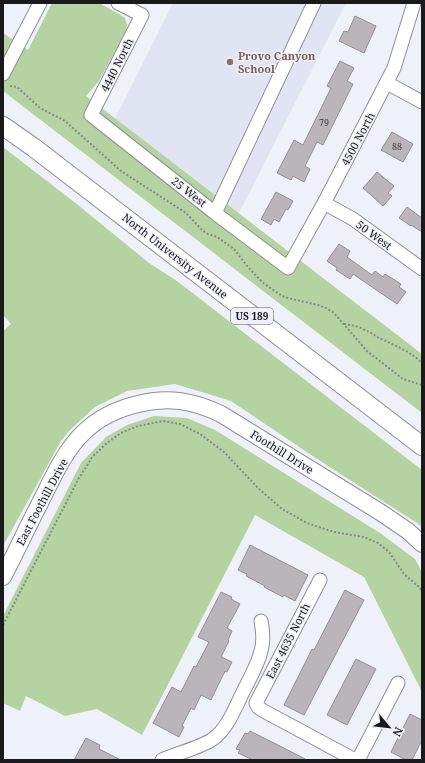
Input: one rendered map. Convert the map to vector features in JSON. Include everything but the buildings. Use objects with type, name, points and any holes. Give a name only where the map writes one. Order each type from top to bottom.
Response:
[{"type":"highway","name":"North University Avenue","points":[[3,126],[422,446]]},
{"type":"main road","name":"Foothill Drive","points":[[127,406],[164,400],[193,403],[210,409],[380,512],[408,531],[422,544]]},
{"type":"main road","name":"East Foothill Drive","points":[[3,577],[57,470],[73,445],[82,434],[98,420],[127,406]]},
{"type":"street","points":[[3,74],[40,3]]},
{"type":"street","name":"4440 North","points":[[91,115],[142,16],[118,3]]},
{"type":"street","points":[[215,213],[314,3]]},
{"type":"street","name":"4500 North","points":[[288,268],[387,83],[394,68],[414,3]]},
{"type":"street","points":[[387,83],[422,102]]},
{"type":"street","name":"25 West","points":[[91,115],[215,213],[288,268]]},
{"type":"street","name":"50 West","points":[[324,203],[353,219],[422,269]]},
{"type":"street","name":"East 4635 North","points":[[320,580],[256,703],[262,710],[357,760]]},
{"type":"street","points":[[162,760],[212,740],[224,727],[257,665],[263,636],[261,621]]},
{"type":"street","points":[[357,760],[398,683]]},
{"type":"path","points":[[10,86],[17,87],[40,108],[66,121],[121,171],[186,214],[208,234],[217,237],[234,249],[262,282],[282,296],[318,305],[334,313],[373,355],[403,379],[422,385]]},
{"type":"path","points":[[344,324],[353,325],[366,330],[415,356],[422,363]]},
{"type":"path","points":[[3,625],[79,478],[93,456],[120,433],[138,426],[163,421],[180,424],[200,434],[224,452],[258,488],[282,509],[307,523],[334,532],[364,537],[378,543],[389,552],[404,574],[422,591]]},
{"type":"shaded area","name":"Provo Canyon School","points":[[173,3],[346,3],[237,217],[114,121]]},
{"type":"green space","points":[[52,3],[99,3],[125,18],[127,25],[126,31],[99,81],[86,96],[422,354],[422,413],[3,91],[3,33],[28,50]]},
{"type":"green space","points":[[3,147],[78,205],[149,263],[177,281],[422,470],[422,527],[231,401],[175,384],[127,391],[95,407],[70,430],[61,441],[3,546],[3,331],[11,324],[3,315]]},
{"type":"green space","points":[[154,416],[187,418],[215,430],[380,533],[415,559],[422,572],[422,692],[364,577],[255,515],[142,735],[97,709],[65,716],[26,696],[20,711],[3,703],[3,616],[81,463],[106,437],[127,425]]},
{"type":"place","name":"Provo Canyon School","points":[[230,62]]}]
